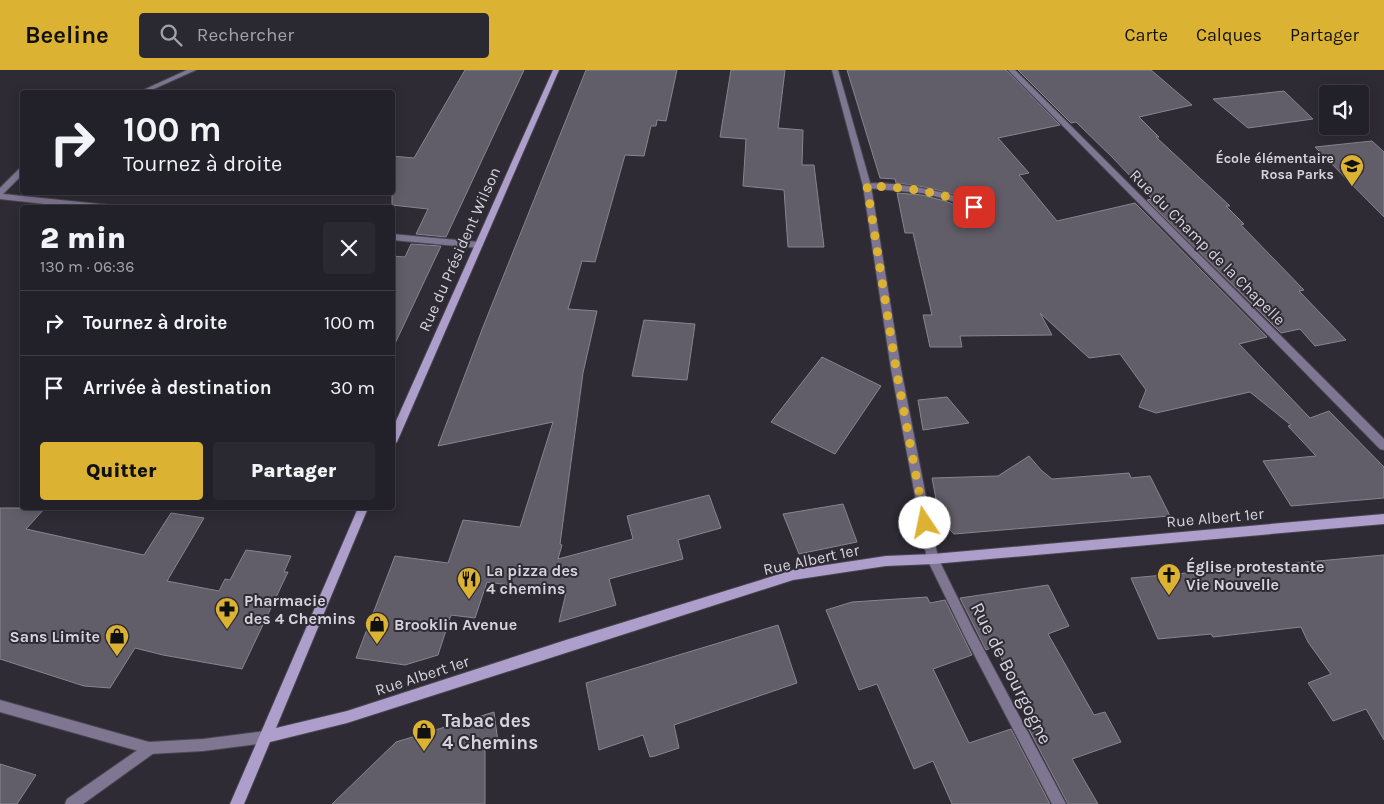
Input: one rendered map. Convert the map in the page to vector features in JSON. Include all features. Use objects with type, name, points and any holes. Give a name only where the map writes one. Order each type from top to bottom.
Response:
[{"type":"main road","name":"Rue du Président Wilson","points":[[395,435],[556,70]]},
{"type":"main road","points":[[236,804],[363,510]]},
{"type":"main road","name":"Rue Albert 1er","points":[[265,738],[348,717],[793,575],[886,561],[933,559],[1384,519]]},
{"type":"street","points":[[147,90],[193,70]]},
{"type":"street","name":"Rue de Bourgogne","points":[[835,70],[867,186],[896,369],[933,559],[970,635],[1059,804]]},
{"type":"street","name":"Rue du Champ de la Chapelle","points":[[1011,70],[1384,446]]},
{"type":"street","points":[[0,192],[20,173]]},
{"type":"street","points":[[867,186],[940,194],[960,200],[974,207]]},
{"type":"street","points":[[0,196],[82,205]]},
{"type":"street","points":[[395,236],[479,246]]},
{"type":"street","points":[[0,706],[149,748],[203,746],[265,738]]},
{"type":"street","points":[[72,804],[149,748]]},
{"type":"building","points":[[465,70],[524,70],[446,237],[416,234],[428,209],[392,205],[392,195],[395,195],[395,156],[414,158]]},
{"type":"building","points":[[586,70],[677,70],[666,121],[657,120],[656,126],[651,126],[644,156],[625,155],[595,262],[582,261],[568,309],[597,311],[583,373],[560,544],[562,545],[558,559],[633,539],[627,516],[709,495],[721,528],[678,540],[683,559],[609,579],[616,605],[559,622],[566,593],[487,582],[475,618],[451,615],[438,655],[405,665],[356,658],[395,556],[448,563],[463,520],[520,527],[553,422],[438,446],[483,327]]},
{"type":"building","points":[[731,70],[785,70],[778,128],[803,130],[802,165],[814,165],[824,247],[788,247],[784,190],[743,186],[746,139],[720,137]]},
{"type":"building","points":[[847,70],[1006,70],[1060,125],[998,138],[1029,173],[1019,175],[1057,221],[1135,203],[1267,337],[1239,344],[1310,418],[1329,411],[1384,467],[1384,498],[1291,506],[1263,461],[1316,456],[1288,426],[1291,425],[1250,392],[1156,413],[1139,407],[1146,390],[1120,354],[1089,358],[1040,313],[1052,335],[960,336],[962,347],[930,347],[923,315],[932,315],[913,233],[905,233],[897,193],[922,195],[945,201],[973,212],[980,207],[970,200],[957,195],[896,183],[895,179],[880,178]]},
{"type":"building","points":[[1018,70],[1151,70],[1192,105],[1139,117],[1159,137],[1156,137],[1230,206],[1226,206],[1244,224],[1241,225],[1304,290],[1299,291],[1346,340],[1315,346],[1300,329],[1281,333],[1147,200],[1152,199],[1113,158],[1076,122],[1071,123]]},
{"type":"building","points":[[1284,91],[1313,119],[1248,128],[1213,99]]},
{"type":"building","points":[[1372,141],[1384,152],[1384,217],[1315,147]]},
{"type":"building","points":[[411,244],[441,246],[395,344],[395,256],[405,257]]},
{"type":"building","points":[[644,320],[695,324],[687,380],[632,376]]},
{"type":"building","points":[[822,357],[881,386],[835,454],[771,422]]},
{"type":"building","points":[[947,397],[969,423],[923,430],[918,400]]},
{"type":"building","points":[[1029,456],[1052,479],[1129,473],[1131,478],[1150,476],[1170,516],[954,534],[940,520],[932,478],[998,476]]},
{"type":"building","points":[[843,504],[857,542],[799,554],[783,514]]},
{"type":"building","points":[[0,508],[43,510],[26,529],[144,555],[171,513],[204,518],[167,581],[219,591],[225,579],[230,580],[246,550],[291,556],[284,572],[288,572],[242,669],[135,648],[110,688],[84,686],[0,659]]},
{"type":"building","points":[[1384,555],[1384,740],[1366,709],[1333,721],[1308,683],[1331,674],[1308,642],[1301,627],[1213,637],[1211,634],[1158,639],[1131,578]]},
{"type":"building","points":[[1048,585],[1069,626],[1048,634],[1094,715],[1105,712],[1121,742],[1072,759],[1098,804],[1068,804],[1026,724],[1036,721],[996,646],[986,650],[960,598]]},
{"type":"building","points":[[927,597],[930,603],[945,600],[972,655],[933,669],[969,743],[1011,729],[1050,804],[952,804],[933,761],[914,769],[877,684],[859,690],[826,610],[852,602]]},
{"type":"building","points":[[778,625],[797,683],[674,725],[679,748],[650,757],[643,735],[599,750],[586,683]]},
{"type":"building","points":[[494,712],[498,742],[485,746],[485,804],[332,804],[396,742]]},
{"type":"building","points":[[0,764],[36,775],[17,804],[0,804]]},
{"type":"place","name":"École élémentaire Rosa Parks","points":[[1352,187]]},
{"type":"place","name":"Église protestante Vie Nouvelle","points":[[1169,596]]},
{"type":"place","name":"La pizza des 4 chemins","points":[[469,600]]},
{"type":"place","name":"Pharmacie des 4 Chemins","points":[[227,630]]},
{"type":"place","name":"Brooklin Avenue","points":[[377,645]]},
{"type":"place","name":"Sans Limite","points":[[117,657]]},
{"type":"place","name":"Tabac des 4 Chemins","points":[[424,752]]},
{"type":"route","points":[[925,523],[896,369],[867,186],[882,186],[940,194],[960,200],[974,207]]}]
